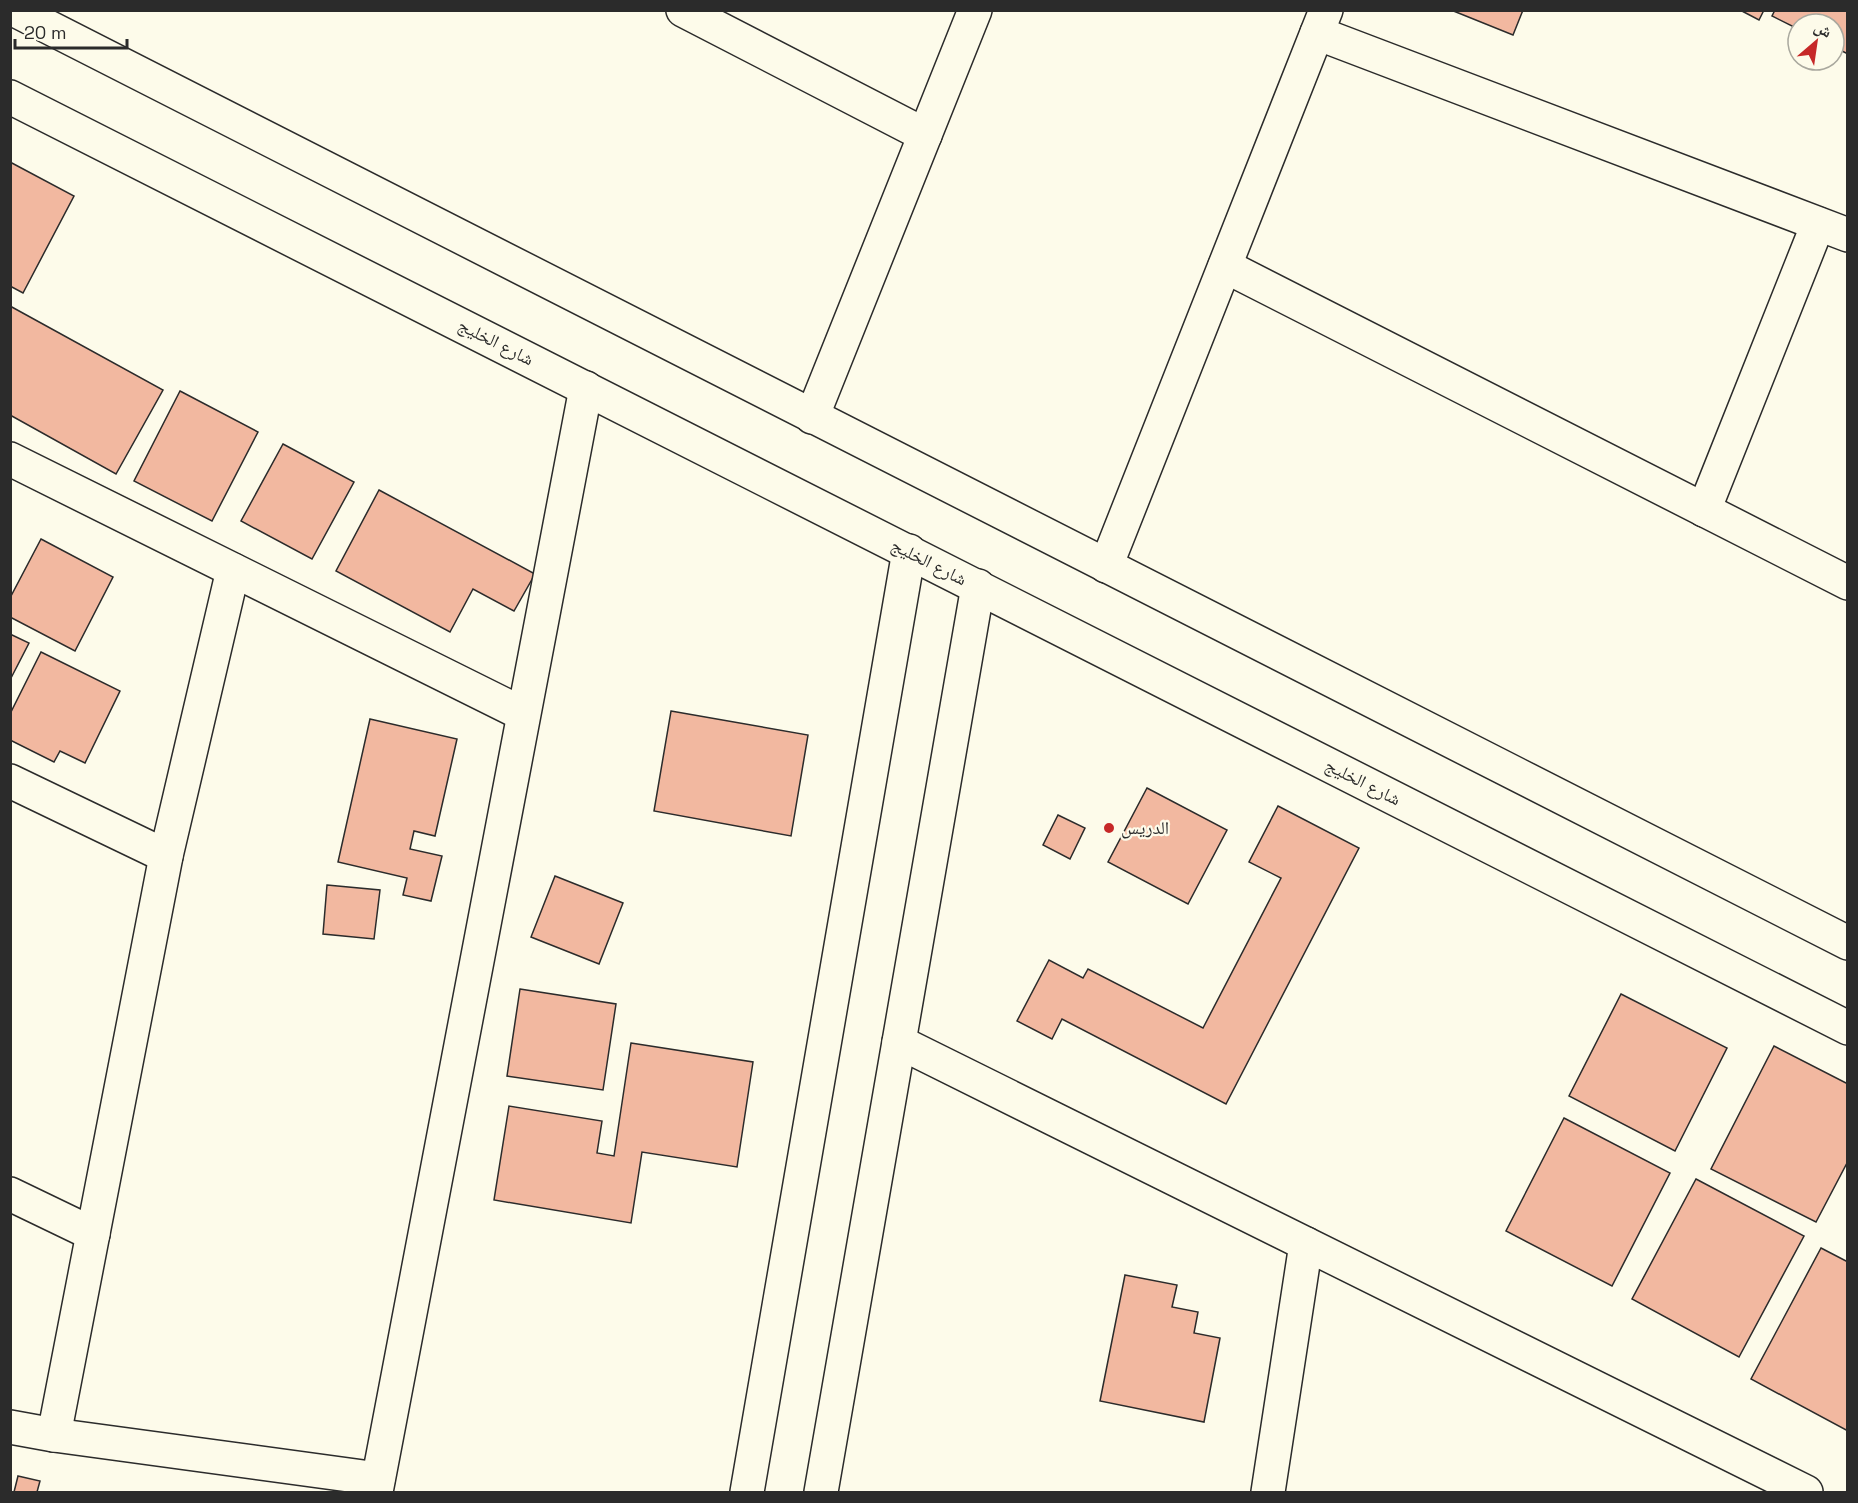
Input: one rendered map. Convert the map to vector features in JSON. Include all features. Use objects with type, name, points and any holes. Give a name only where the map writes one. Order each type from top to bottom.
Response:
[{"type":"street","points":[[15,10],[1848,943]]},
{"type":"street","points":[[683,10],[925,135]]},
{"type":"street","points":[[812,417],[975,10]]},
{"type":"street","points":[[1106,566],[1322,22],[1833,229],[1704,510]]},
{"type":"street","name":"شارع الخليج","points":[[10,97],[1848,1028]]},
{"type":"street","points":[[1225,266],[1848,583]]},
{"type":"street","points":[[10,1427],[377,1486],[586,388]]},
{"type":"street","points":[[10,459],[523,714]]},
{"type":"street","points":[[747,1492],[909,551]]},
{"type":"street","points":[[54,1435],[166,856],[233,570]]},
{"type":"street","points":[[821,1492],[978,586]]},
{"type":"street","points":[[10,780],[166,856]]},
{"type":"street","points":[[899,1042],[1806,1492]]},
{"type":"street","points":[[10,1194],[93,1234]]},
{"type":"street","points":[[1268,1492],[1306,1244]]},
{"type":"building","points":[[1451,10],[1523,10],[1513,35]]},
{"type":"building","points":[[1740,10],[1764,10],[1759,20]]},
{"type":"building","points":[[1775,10],[1848,10],[1848,54],[1846,53],[1846,12],[1786,12],[1786,23],[1772,16]]},
{"type":"building","points":[[10,162],[74,196],[23,293],[10,286]]},
{"type":"building","points":[[10,306],[163,390],[116,474],[10,415]]},
{"type":"building","points":[[180,391],[258,432],[212,521],[134,481]]},
{"type":"building","points":[[283,444],[354,482],[312,559],[241,521]]},
{"type":"building","points":[[379,490],[535,574],[514,611],[473,589],[450,632],[336,571]]},
{"type":"building","points":[[41,539],[113,577],[75,651],[10,617],[10,598]]},
{"type":"building","points":[[10,634],[29,643],[10,680]]},
{"type":"building","points":[[41,652],[120,691],[85,763],[60,751],[54,762],[10,740],[10,714]]},
{"type":"building","points":[[671,711],[808,735],[791,836],[654,811]]},
{"type":"building","points":[[370,719],[457,739],[435,836],[414,831],[410,849],[442,856],[431,901],[403,895],[407,878],[338,862]]},
{"type":"building","points":[[1147,788],[1227,830],[1188,904],[1108,862]]},
{"type":"building","points":[[1278,806],[1359,848],[1226,1104],[1062,1019],[1052,1039],[1017,1021],[1049,960],[1083,978],[1088,969],[1203,1028],[1281,878],[1249,862]]},
{"type":"building","points":[[1058,815],[1085,828],[1070,859],[1043,845]]},
{"type":"building","points":[[555,876],[623,903],[599,964],[531,937]]},
{"type":"building","points":[[327,885],[380,890],[374,939],[323,934]]},
{"type":"building","points":[[520,989],[616,1004],[603,1090],[507,1076]]},
{"type":"building","points":[[1621,994],[1727,1048],[1675,1151],[1569,1096]]},
{"type":"building","points":[[631,1043],[753,1062],[737,1167],[642,1152],[631,1223],[494,1200],[509,1106],[602,1121],[597,1153],[614,1156]]},
{"type":"building","points":[[1774,1046],[1848,1084],[1848,1161],[1816,1222],[1711,1169]]},
{"type":"building","points":[[1564,1118],[1670,1173],[1612,1286],[1506,1231]]},
{"type":"building","points":[[1696,1179],[1804,1236],[1739,1357],[1632,1299]]},
{"type":"building","points":[[1821,1248],[1848,1262],[1848,1431],[1751,1379]]},
{"type":"building","points":[[1125,1275],[1177,1285],[1172,1307],[1198,1312],[1194,1333],[1220,1338],[1204,1422],[1100,1401]]},
{"type":"building","points":[[18,1476],[40,1481],[37,1492],[14,1492]]},
{"type":"place","name":"الدريس","points":[[1109,828]]}]
